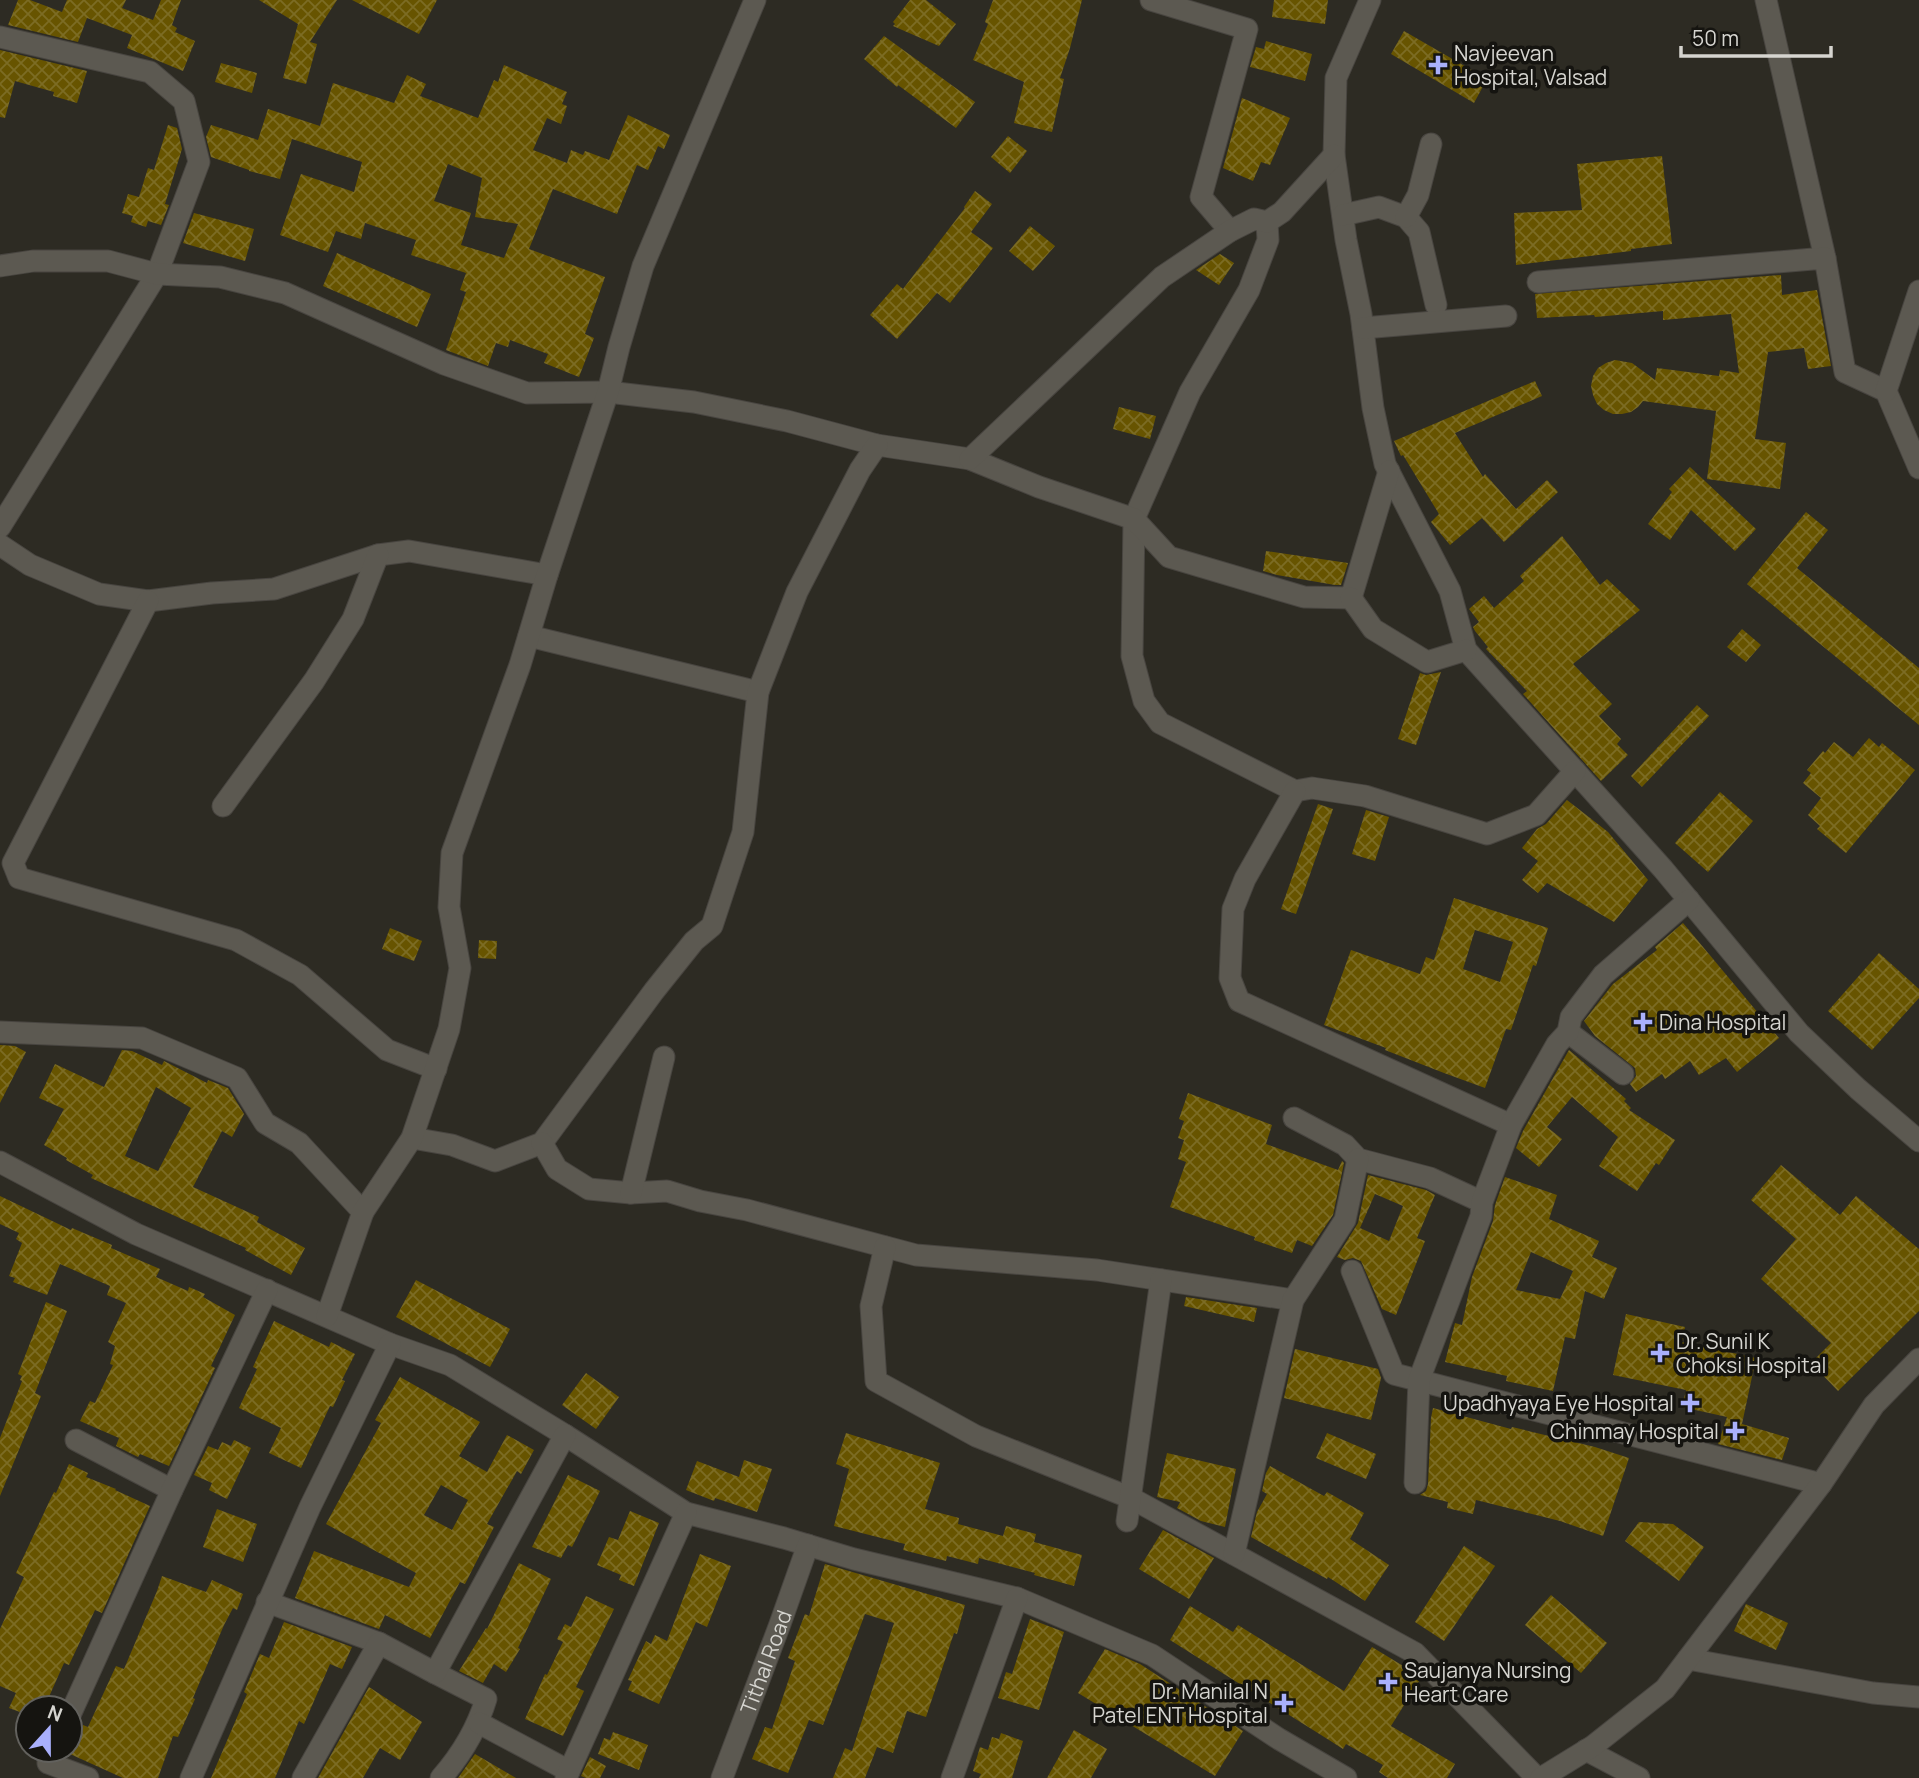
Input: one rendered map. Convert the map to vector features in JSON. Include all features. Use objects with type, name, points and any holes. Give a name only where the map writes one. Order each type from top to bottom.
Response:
[{"type":"street","points":[[1150,0],[1247,29],[1201,197],[1230,231]]},
{"type":"street","points":[[1370,0],[1336,78],[1334,155],[1363,328],[1373,408],[1385,464],[1450,591],[1466,650],[1689,900],[1799,1033],[1858,1089],[1919,1141]]},
{"type":"street","points":[[1766,0],[1825,258],[1845,372],[1886,391]]},
{"type":"street","points":[[327,1316],[363,1212],[412,1138],[449,1029],[460,968],[449,907],[452,853],[490,753],[608,392],[642,266],[748,3]]},
{"type":"street","points":[[0,37],[150,72],[184,101],[199,162],[157,274],[0,527]]},
{"type":"street","points":[[1406,217],[1418,195],[1431,144]]},
{"type":"street","points":[[970,459],[1161,277],[1230,231],[1254,219],[1267,222],[1282,212],[1334,155]]},
{"type":"street","points":[[1343,215],[1379,207],[1406,217],[1419,232],[1436,305]]},
{"type":"street","points":[[1267,222],[1268,240],[1249,290],[1190,392],[1134,519],[1132,656],[1144,701],[1160,723],[1295,791],[1312,788],[1365,796],[1487,834],[1536,815],[1575,771]]},
{"type":"street","points":[[1538,282],[1825,258]]},
{"type":"street","points":[[0,266],[33,261],[108,261],[157,274],[219,276],[285,293],[444,364],[527,393],[608,392],[694,402],[787,421],[877,445],[970,459],[1039,487],[1134,519],[1169,557],[1304,597],[1351,598]]},
{"type":"street","points":[[1919,291],[1886,391],[1919,468]]},
{"type":"street","points":[[1363,328],[1506,316]]},
{"type":"street","points":[[412,1138],[452,1145],[495,1161],[542,1143],[654,991],[694,942],[712,926],[743,832],[758,692],[797,593],[860,470],[877,445]]},
{"type":"street","points":[[1351,598],[1389,471]]},
{"type":"street","points":[[0,545],[30,565],[99,594],[148,601],[274,589],[378,555],[409,551],[547,575]]},
{"type":"street","points":[[223,806],[314,681],[353,619],[378,555]]},
{"type":"street","points":[[1351,598],[1373,629],[1427,662],[1466,650]]},
{"type":"street","points":[[148,601],[13,863],[19,878],[236,940],[300,975],[387,1050],[436,1069]]},
{"type":"street","points":[[529,636],[758,692]]},
{"type":"street","points":[[1295,791],[1245,879],[1233,909],[1230,978],[1239,1001],[1511,1125]]},
{"type":"street","points":[[1415,1483],[1419,1380],[1481,1216],[1482,1202],[1511,1125],[1557,1044],[1568,1032],[1571,1017],[1603,975],[1689,900]]},
{"type":"street","points":[[0,1032],[142,1038],[237,1079],[265,1122],[299,1143],[363,1212]]},
{"type":"street","points":[[1568,1032],[1623,1074]]},
{"type":"street","points":[[631,1193],[664,1058]]},
{"type":"street","points":[[1294,1118],[1345,1145],[1358,1159],[1430,1178],[1482,1202]]},
{"type":"street","points":[[542,1143],[557,1169],[589,1189],[631,1193],[667,1191],[916,1255],[1097,1270],[1293,1300]]},
{"type":"street","points":[[1234,1554],[1293,1300],[1345,1220],[1358,1159]]},
{"type":"street","points":[[0,1162],[136,1234],[390,1344],[450,1365],[686,1513],[854,1559],[1017,1598],[1152,1655],[1279,1739],[1346,1778]]},
{"type":"street","points":[[885,1247],[871,1306],[876,1381],[976,1436],[1131,1498],[1415,1653],[1539,1778],[1587,1751],[1665,1689],[1821,1484],[1874,1405],[1919,1359]]},
{"type":"street","points":[[1352,1271],[1394,1374],[1821,1484]]},
{"type":"street","points":[[1127,1521],[1161,1280]]},
{"type":"street","points":[[80,1694],[267,1290]]},
{"type":"street","points":[[191,1778],[310,1507],[390,1344]]},
{"type":"street","points":[[435,1673],[565,1435]]},
{"type":"street","points":[[76,1440],[172,1490]]},
{"type":"street","points":[[479,1723],[567,1774],[686,1513]]},
{"type":"street","name":"Tithal Road","points":[[722,1778],[808,1545]]},
{"type":"street","points":[[952,1778],[1017,1598]]},
{"type":"street","points":[[268,1602],[379,1643],[486,1699],[479,1723],[455,1763],[441,1778]]},
{"type":"street","points":[[303,1778],[379,1643]]},
{"type":"street","points":[[1688,1659],[1873,1693],[1919,1698]]},
{"type":"street","points":[[1587,1751],[1639,1778]]},
{"type":"street","points":[[51,1764],[88,1778]]},
{"type":"building","points":[[18,0],[30,0],[62,12],[67,0],[126,0],[122,8],[153,20],[161,0],[181,0],[172,25],[177,28],[175,32],[195,41],[183,71],[127,48],[132,35],[87,18],[78,42],[8,25]]},
{"type":"building","points":[[259,0],[337,0],[310,42],[317,44],[306,84],[283,78],[298,24]]},
{"type":"building","points":[[352,0],[437,0],[419,34]]},
{"type":"building","points":[[910,0],[926,0],[956,24],[939,46],[893,26],[893,22]]},
{"type":"building","points":[[993,0],[1082,0],[1060,78],[1064,79],[1052,132],[1014,123],[1024,82],[973,60],[988,24],[985,22]]},
{"type":"building","points":[[1274,0],[1328,0],[1325,24],[1272,17]]},
{"type":"building","points":[[1404,31],[1487,79],[1474,103],[1391,54]]},
{"type":"building","points":[[884,36],[975,102],[956,128],[898,85],[897,87],[864,59]]},
{"type":"building","points":[[1266,41],[1312,54],[1305,81],[1250,67],[1256,47],[1264,49]]},
{"type":"building","points":[[0,50],[87,71],[77,103],[53,96],[54,92],[15,81],[5,118],[0,117]]},
{"type":"building","points":[[221,63],[257,73],[252,93],[215,82]]},
{"type":"building","points":[[504,65],[567,92],[562,104],[567,106],[561,124],[547,118],[533,150],[567,163],[571,150],[583,155],[585,151],[609,160],[628,115],[670,135],[664,149],[658,146],[648,170],[637,165],[617,214],[553,189],[529,249],[605,277],[585,334],[594,338],[579,377],[544,363],[548,354],[510,340],[508,347],[496,343],[488,366],[446,350],[466,292],[460,290],[466,273],[411,255],[416,240],[365,223],[361,239],[336,231],[328,252],[280,235],[301,174],[354,192],[362,162],[292,139],[280,179],[211,157],[206,137],[211,125],[258,140],[268,109],[320,126],[333,83],[394,103],[407,75],[426,84],[420,96],[478,118],[494,80],[498,82]],"holes":[[[448,164],[482,178],[475,217],[518,224],[504,258],[461,245],[471,213],[434,201]]]},
{"type":"building","points":[[1242,98],[1290,118],[1270,165],[1261,162],[1253,181],[1223,168]]},
{"type":"building","points":[[168,125],[177,128],[182,149],[165,204],[169,205],[161,225],[148,221],[146,227],[131,222],[133,216],[122,213],[128,194],[139,197],[148,168],[154,170]]},
{"type":"building","points":[[1008,136],[1027,151],[1010,173],[991,157]]},
{"type":"building","points":[[1662,156],[1672,244],[1516,265],[1514,213],[1582,210],[1577,164]]},
{"type":"building","points":[[975,191],[992,204],[971,232],[993,248],[950,303],[937,293],[897,339],[870,315],[897,284],[903,289]]},
{"type":"building","points":[[194,213],[254,229],[245,261],[183,243]]},
{"type":"building","points":[[1030,226],[1055,246],[1033,271],[1009,251]]},
{"type":"building","points":[[337,253],[431,294],[417,327],[323,286]]},
{"type":"building","points":[[1220,254],[1234,263],[1219,285],[1196,270]]},
{"type":"building","points":[[1781,275],[1782,295],[1817,290],[1831,366],[1808,369],[1804,348],[1768,352],[1755,439],[1786,443],[1780,489],[1707,479],[1716,411],[1643,401],[1631,412],[1613,414],[1597,404],[1593,395],[1591,386],[1598,368],[1615,360],[1632,363],[1655,380],[1657,368],[1719,376],[1720,370],[1739,373],[1731,314],[1663,320],[1663,311],[1595,317],[1537,318],[1535,294]]},
{"type":"building","points":[[1535,381],[1542,396],[1455,433],[1483,477],[1485,474],[1516,509],[1547,480],[1558,492],[1504,542],[1482,518],[1450,545],[1431,522],[1439,514],[1394,441]]},
{"type":"building","points":[[1119,407],[1156,416],[1150,439],[1113,429]]},
{"type":"building","points":[[1690,467],[1756,529],[1735,551],[1691,510],[1670,540],[1648,524],[1672,492],[1669,489]]},
{"type":"building","points":[[1806,512],[1828,530],[1797,568],[1919,668],[1919,725],[1747,584]]},
{"type":"building","points":[[1562,536],[1600,585],[1607,579],[1640,610],[1573,664],[1612,704],[1599,716],[1621,739],[1617,744],[1628,755],[1601,781],[1523,694],[1527,691],[1486,649],[1488,647],[1473,627],[1479,622],[1469,609],[1484,596],[1494,608],[1524,581],[1520,576]]},
{"type":"building","points":[[1266,551],[1348,563],[1341,585],[1335,585],[1263,571]]},
{"type":"building","points":[[1742,629],[1761,645],[1746,662],[1727,647]]},
{"type":"building","points":[[1441,672],[1416,745],[1398,739],[1420,673],[1426,675]]},
{"type":"building","points":[[1697,705],[1709,716],[1642,787],[1631,776]]},
{"type":"building","points":[[1869,738],[1879,747],[1882,743],[1915,770],[1846,853],[1817,829],[1820,826],[1808,815],[1821,798],[1803,783],[1811,773],[1807,770],[1834,742],[1853,757]]},
{"type":"building","points":[[1720,792],[1753,821],[1708,872],[1675,843]]},
{"type":"building","points":[[1567,800],[1608,832],[1648,880],[1614,922],[1547,883],[1538,893],[1522,880],[1538,861],[1522,848]]},
{"type":"building","points":[[1318,804],[1333,809],[1296,914],[1281,909]]},
{"type":"building","points":[[1366,810],[1389,817],[1375,861],[1352,854]]},
{"type":"building","points":[[1454,898],[1548,928],[1511,1030],[1506,1029],[1485,1088],[1324,1025],[1351,950],[1420,974],[1426,957],[1434,960]],"holes":[[[1475,930],[1513,942],[1500,982],[1463,969]]]},
{"type":"building","points":[[1683,923],[1779,1038],[1737,1072],[1726,1058],[1699,1075],[1690,1061],[1665,1079],[1662,1074],[1636,1092],[1630,1084],[1636,1076],[1635,1068],[1595,1036],[1584,1021],[1613,984],[1657,950],[1655,947]]},
{"type":"building","points":[[390,928],[422,941],[414,961],[382,949]]},
{"type":"building","points":[[479,940],[497,941],[496,959],[478,958]]},
{"type":"building","points":[[1879,953],[1919,989],[1919,998],[1872,1050],[1828,1011]]},
{"type":"building","points":[[0,1045],[15,1046],[26,1052],[0,1103]]},
{"type":"building","points":[[122,1050],[132,1051],[162,1065],[164,1061],[207,1083],[208,1080],[228,1088],[244,1114],[232,1137],[222,1131],[193,1187],[259,1217],[257,1222],[305,1248],[291,1275],[245,1250],[246,1248],[91,1178],[93,1175],[44,1145],[64,1109],[39,1098],[55,1064],[104,1087]],"holes":[[[156,1087],[191,1108],[158,1171],[125,1156]]]},
{"type":"building","points":[[1569,1050],[1626,1099],[1624,1101],[1631,1108],[1629,1110],[1675,1140],[1659,1165],[1656,1163],[1637,1191],[1599,1166],[1618,1137],[1572,1097],[1547,1127],[1562,1139],[1539,1167],[1516,1148]]},
{"type":"building","points":[[1188,1093],[1272,1125],[1266,1144],[1338,1170],[1342,1161],[1344,1163],[1333,1215],[1312,1246],[1297,1240],[1292,1253],[1170,1207],[1186,1162],[1178,1159],[1184,1140],[1178,1138],[1184,1121],[1179,1119]]},
{"type":"building","points":[[1781,1165],[1840,1215],[1856,1196],[1919,1249],[1919,1311],[1838,1391],[1811,1363],[1831,1343],[1761,1279],[1796,1239],[1751,1200]]},
{"type":"building","points":[[1368,1175],[1426,1190],[1435,1195],[1417,1238],[1425,1241],[1396,1315],[1382,1309],[1361,1261],[1337,1257],[1358,1223]],"holes":[[[1375,1194],[1403,1206],[1389,1241],[1360,1228]]]},
{"type":"building","points":[[1505,1177],[1557,1195],[1549,1219],[1599,1241],[1592,1257],[1617,1268],[1604,1299],[1585,1291],[1575,1339],[1565,1337],[1553,1391],[1506,1381],[1507,1376],[1445,1362],[1455,1323],[1462,1325],[1472,1277],[1493,1221],[1495,1205]],"holes":[[[1531,1252],[1573,1271],[1560,1299],[1516,1290]]]},
{"type":"building","points":[[0,1196],[160,1269],[156,1277],[188,1291],[189,1287],[205,1294],[203,1297],[235,1315],[211,1366],[215,1368],[169,1466],[140,1454],[138,1457],[116,1446],[119,1438],[80,1421],[90,1401],[95,1403],[113,1365],[110,1364],[115,1346],[108,1342],[126,1303],[107,1295],[110,1286],[60,1264],[47,1295],[13,1282],[15,1278],[9,1276],[22,1243],[16,1239],[19,1233],[0,1224]]},
{"type":"building","points":[[416,1280],[510,1329],[490,1367],[396,1317]]},
{"type":"building","points":[[1186,1297],[1257,1308],[1254,1322],[1184,1306]]},
{"type":"building","points":[[46,1302],[67,1311],[35,1393],[41,1396],[0,1496],[0,1438],[22,1381],[22,1376],[18,1374]]},
{"type":"building","points":[[1626,1314],[1685,1327],[1682,1342],[1756,1358],[1742,1424],[1789,1438],[1782,1460],[1718,1444],[1727,1417],[1682,1407],[1686,1390],[1613,1375]]},
{"type":"building","points":[[274,1321],[329,1347],[331,1342],[355,1354],[333,1407],[330,1406],[301,1468],[269,1453],[281,1428],[239,1408],[257,1369],[253,1367]]},
{"type":"building","points":[[1295,1349],[1378,1369],[1381,1378],[1371,1420],[1284,1398]]},
{"type":"building","points":[[586,1373],[619,1397],[596,1429],[562,1405]]},
{"type":"building","points":[[400,1377],[480,1422],[459,1456],[487,1472],[507,1435],[534,1450],[521,1474],[517,1471],[487,1524],[494,1527],[465,1584],[460,1582],[430,1638],[385,1615],[379,1629],[295,1598],[314,1551],[409,1587],[416,1573],[326,1524],[381,1423],[375,1420]],"holes":[[[441,1485],[468,1500],[452,1530],[424,1515]]]},
{"type":"building","points":[[1433,1408],[1511,1429],[1512,1427],[1595,1447],[1629,1458],[1603,1536],[1560,1521],[1476,1500],[1473,1514],[1447,1508],[1448,1502],[1420,1495],[1426,1491],[1428,1484]]},
{"type":"building","points":[[846,1433],[940,1463],[925,1509],[959,1518],[958,1524],[1003,1536],[1006,1526],[1036,1534],[1034,1542],[1082,1555],[1074,1586],[979,1558],[978,1564],[947,1556],[946,1561],[903,1550],[905,1544],[834,1526],[849,1469],[836,1464]]},
{"type":"building","points":[[1327,1433],[1376,1454],[1366,1479],[1316,1458]]},
{"type":"building","points":[[234,1440],[251,1448],[227,1499],[209,1490],[212,1483],[194,1475],[208,1446],[218,1450],[222,1442],[231,1446]]},
{"type":"building","points":[[1167,1453],[1236,1469],[1225,1527],[1201,1521],[1177,1508],[1180,1502],[1157,1497]]},
{"type":"building","points":[[744,1460],[772,1469],[757,1512],[715,1498],[714,1501],[686,1490],[697,1461],[739,1477]]},
{"type":"building","points":[[69,1464],[88,1473],[86,1477],[150,1506],[102,1613],[95,1610],[69,1665],[64,1663],[50,1694],[16,1694],[0,1686],[0,1629],[24,1577],[16,1573],[54,1492],[56,1493]]},
{"type":"building","points":[[1270,1466],[1324,1496],[1327,1492],[1364,1513],[1350,1539],[1389,1565],[1365,1601],[1328,1577],[1327,1579],[1251,1537],[1257,1512],[1267,1494],[1262,1491]]},
{"type":"building","points":[[568,1475],[600,1491],[572,1547],[568,1545],[561,1558],[532,1547]]},
{"type":"building","points":[[217,1509],[257,1524],[243,1562],[203,1547]]},
{"type":"building","points":[[630,1511],[659,1523],[634,1586],[619,1580],[621,1575],[597,1565],[609,1537],[618,1540]]},
{"type":"building","points":[[1639,1522],[1673,1524],[1704,1547],[1679,1581],[1625,1541]]},
{"type":"building","points":[[1163,1530],[1214,1558],[1189,1599],[1139,1569]]},
{"type":"building","points":[[1464,1546],[1495,1566],[1444,1641],[1415,1622]]},
{"type":"building","points":[[700,1554],[731,1566],[707,1627],[696,1622],[659,1704],[628,1690],[632,1681],[628,1680],[646,1641],[651,1644],[655,1635],[667,1641]]},
{"type":"building","points":[[519,1563],[551,1579],[518,1648],[520,1649],[506,1672],[494,1664],[483,1683],[459,1671],[487,1629]]},
{"type":"building","points":[[825,1564],[965,1605],[926,1717],[907,1711],[893,1753],[877,1747],[865,1778],[833,1778],[845,1748],[852,1751],[894,1623],[865,1614],[823,1725],[809,1720],[788,1773],[752,1759],[765,1727],[772,1729],[795,1661],[788,1658],[805,1614],[809,1616]]},
{"type":"building","points":[[162,1576],[206,1592],[212,1580],[243,1594],[237,1610],[233,1608],[224,1625],[178,1737],[173,1736],[158,1778],[123,1778],[84,1760],[84,1725],[88,1727],[116,1666],[124,1669]]},
{"type":"building","points":[[1551,1595],[1607,1643],[1581,1673],[1525,1625]]},
{"type":"building","points":[[586,1596],[614,1609],[576,1687],[584,1691],[563,1736],[525,1719],[563,1642],[557,1639],[565,1624],[571,1627]]},
{"type":"building","points":[[1746,1604],[1788,1623],[1776,1650],[1734,1631]]},
{"type":"building","points":[[1190,1606],[1233,1632],[1238,1625],[1344,1691],[1372,1647],[1418,1675],[1421,1678],[1391,1726],[1455,1764],[1447,1778],[1388,1778],[1379,1772],[1383,1765],[1346,1744],[1343,1749],[1170,1640]]},
{"type":"building","points":[[1030,1619],[1064,1632],[1039,1710],[998,1698],[1006,1672],[1012,1674]]},
{"type":"building","points":[[284,1622],[352,1647],[342,1669],[330,1664],[304,1724],[299,1721],[275,1778],[211,1778],[247,1694],[244,1692],[260,1654],[269,1658]]},
{"type":"building","points":[[1105,1649],[1140,1664],[1243,1731],[1215,1776],[1078,1693]]},
{"type":"building","points":[[369,1687],[422,1722],[400,1760],[380,1748],[363,1778],[318,1778]]},
{"type":"building","points":[[14,1697],[14,1710],[9,1708]]},
{"type":"building","points":[[1074,1730],[1107,1749],[1091,1778],[1047,1778]]},
{"type":"building","points":[[613,1732],[648,1745],[639,1770],[598,1754],[604,1738],[610,1740]]},
{"type":"building","points":[[1001,1733],[1023,1741],[1012,1778],[979,1778],[981,1774],[973,1771],[980,1747],[988,1750],[992,1737],[999,1739]]},
{"type":"building","points":[[475,1754],[516,1778],[458,1778]]},
{"type":"building","points":[[590,1757],[606,1766],[600,1778],[581,1776]]},
{"type":"place","name":"Navjeevan Hospital, Valsad","points":[[1438,65]]},
{"type":"place","name":"Dina Hospital","points":[[1643,1022]]},
{"type":"place","name":"Dr. Sunil K Choksi Hospital","points":[[1660,1353]]},
{"type":"place","name":"Upadhyaya Eye Hospital","points":[[1690,1403]]},
{"type":"place","name":"Chinmay Hospital","points":[[1735,1431]]},
{"type":"place","name":"Saujanya Nursing Heart Care","points":[[1388,1682]]},
{"type":"place","name":"Dr. Manilal N Patel ENT Hospital","points":[[1284,1703]]}]
